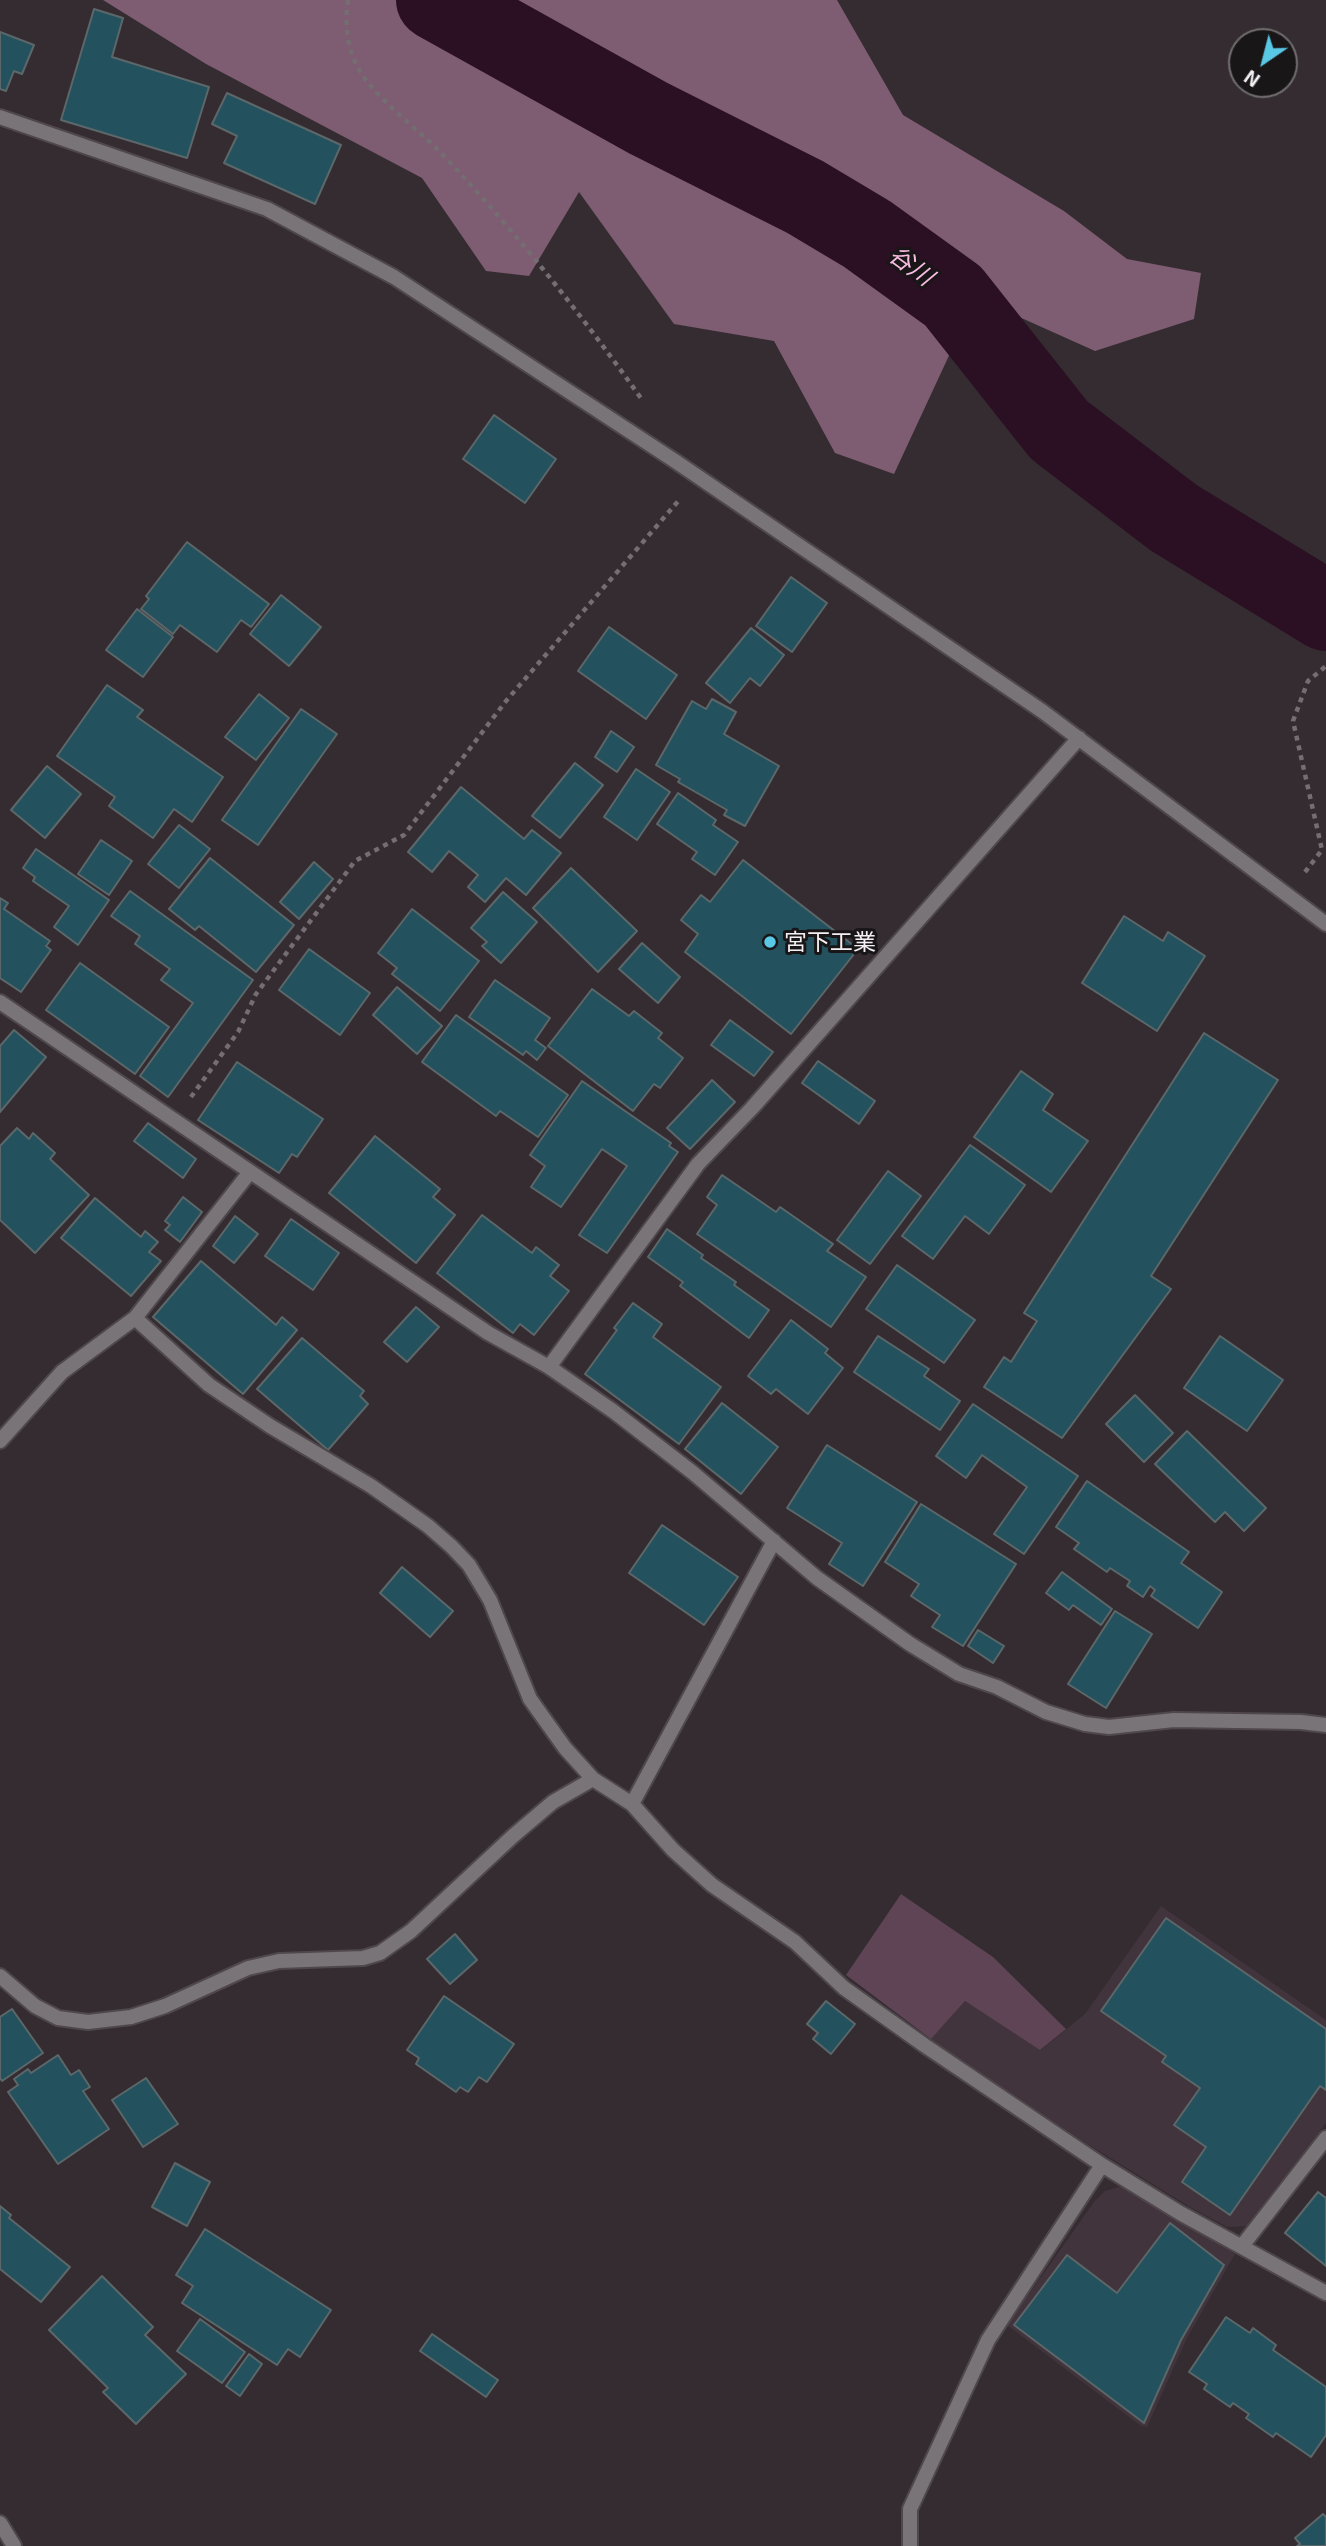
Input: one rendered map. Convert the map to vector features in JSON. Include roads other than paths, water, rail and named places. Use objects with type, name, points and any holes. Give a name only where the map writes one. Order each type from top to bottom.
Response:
[{"type":"street","points":[[0,117],[267,209],[394,277],[699,478],[1042,711],[1326,924]]},
{"type":"street","points":[[549,1367],[698,1164],[752,1108],[1079,738]]},
{"type":"street","points":[[0,1002],[488,1333],[549,1367],[672,1457],[817,1578],[910,1644],[959,1674],[997,1687],[1046,1712],[1085,1724],[1109,1727],[1174,1720],[1301,1722],[1326,1725]]},
{"type":"street","points":[[0,1441],[62,1372],[135,1318],[250,1171]]},
{"type":"street","points":[[135,1318],[209,1385],[270,1426],[371,1486],[428,1526],[452,1547],[469,1565],[491,1600],[530,1699],[565,1748],[593,1779],[632,1804],[673,1850],[712,1885],[795,1942],[844,1988],[1102,2165],[1180,2213],[1326,2293]]},
{"type":"street","points":[[632,1804],[774,1541]]},
{"type":"street","points":[[0,1976],[35,2006],[58,2018],[88,2022],[131,2017],[165,2006],[248,1968],[279,1961],[363,1958],[380,1953],[411,1931],[513,1836],[554,1802],[593,1779]]},
{"type":"street","points":[[1242,2246],[1326,2138]]},
{"type":"street","points":[[910,2546],[910,2509],[988,2340],[1102,2165]]},
{"type":"street","points":[[0,2523],[14,2546]]},
{"type":"waterway","name":"谷川","points":[[436,0],[648,118],[805,197],[867,234],[953,296],[1059,430],[1174,518],[1326,611]]},
{"type":"place","name":"宮下工業","points":[[770,942]]}]
